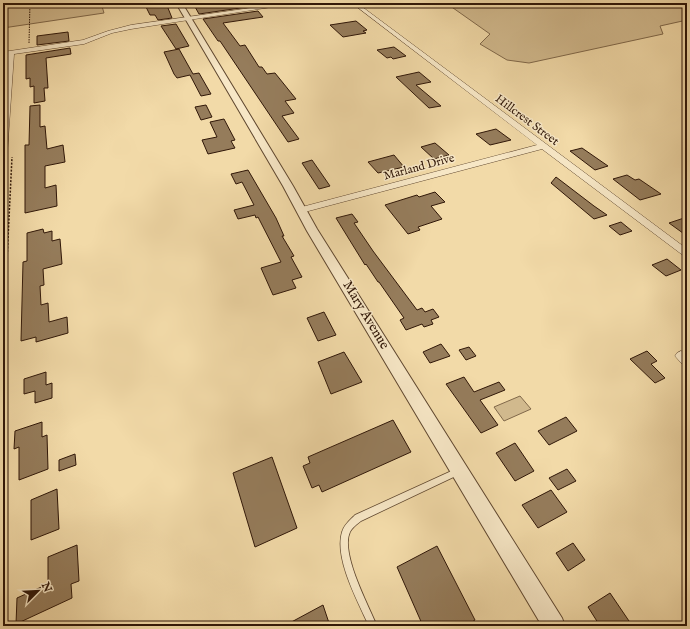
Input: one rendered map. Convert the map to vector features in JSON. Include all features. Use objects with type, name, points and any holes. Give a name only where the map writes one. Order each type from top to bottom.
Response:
[{"type":"street","name":"Mary Avenue","points":[[179,3],[288,186],[290,192],[554,626]]},
{"type":"street","points":[[3,154],[7,53],[84,42],[119,29],[269,5],[295,3]]},
{"type":"street","name":"Hillcrest Street","points":[[354,3],[687,254]]},
{"type":"street","name":"Marland Drive","points":[[301,210],[543,146]]},
{"type":"lane","points":[[373,626],[345,558],[344,541],[346,531],[358,518],[460,471]]},
{"type":"path","points":[[29,50],[30,3]]},
{"type":"path","points":[[3,343],[12,156]]},
{"type":"shaded area","points":[[3,3],[101,3],[104,13],[3,28]]},
{"type":"shaded area","points":[[446,3],[687,3],[687,20],[660,26],[663,34],[529,63],[507,60],[480,44],[490,34]]},
{"type":"shaded area","points":[[520,396],[531,409],[504,421],[494,407]]},
{"type":"building","points":[[144,3],[166,3],[172,18],[158,20],[155,15],[150,15]]},
{"type":"building","points":[[207,3],[251,3],[254,6],[199,14],[194,5]]},
{"type":"building","points":[[258,11],[263,17],[223,23],[240,46],[245,45],[259,67],[262,67],[267,74],[275,73],[296,99],[285,101],[294,113],[282,116],[299,139],[288,142],[220,41],[218,41],[203,19]]},
{"type":"building","points":[[356,21],[367,30],[363,31],[366,33],[343,37],[330,25]]},
{"type":"building","points":[[176,24],[189,46],[176,49],[161,26]]},
{"type":"building","points":[[68,32],[69,41],[37,45],[37,36]]},
{"type":"building","points":[[394,47],[406,56],[393,59],[391,57],[387,58],[377,50]]},
{"type":"building","points":[[70,48],[71,54],[46,58],[48,88],[44,88],[45,101],[34,103],[34,86],[30,87],[30,78],[26,79],[26,55]]},
{"type":"building","points":[[179,49],[193,74],[199,73],[211,94],[201,96],[190,75],[177,78],[174,74],[164,52]]},
{"type":"building","points":[[419,72],[431,82],[416,85],[441,106],[429,108],[396,77]]},
{"type":"building","points":[[40,105],[40,127],[45,126],[47,149],[63,145],[65,162],[45,166],[45,188],[56,185],[57,206],[25,213],[25,145],[29,145],[30,106]]},
{"type":"building","points":[[206,105],[212,117],[201,120],[195,107]]},
{"type":"building","points":[[224,119],[235,140],[231,141],[235,148],[208,154],[202,140],[217,137],[210,122]]},
{"type":"building","points":[[496,129],[511,140],[490,145],[476,134]]},
{"type":"building","points":[[435,143],[449,155],[434,159],[421,147]]},
{"type":"building","points":[[582,148],[608,166],[595,170],[570,151]]},
{"type":"building","points":[[394,155],[404,167],[378,173],[368,162]]},
{"type":"building","points":[[312,160],[330,186],[319,189],[302,163]]},
{"type":"building","points":[[248,170],[276,218],[284,236],[282,236],[294,256],[291,257],[302,277],[292,280],[296,288],[273,295],[261,268],[281,262],[258,217],[256,218],[255,215],[238,219],[234,210],[254,205],[242,182],[236,184],[231,174]]},
{"type":"building","points":[[627,175],[635,180],[639,179],[661,194],[640,200],[613,179]]},
{"type":"building","points":[[556,177],[607,215],[594,219],[551,183]]},
{"type":"building","points":[[435,192],[445,202],[431,206],[442,219],[418,227],[420,230],[408,234],[385,205],[417,195],[419,197]]},
{"type":"building","points":[[352,214],[358,222],[354,223],[417,310],[422,308],[425,312],[433,309],[439,317],[431,320],[433,324],[424,327],[422,324],[406,330],[400,320],[404,318],[366,264],[365,265],[336,218]]},
{"type":"building","points":[[687,217],[687,236],[669,223]]},
{"type":"building","points":[[621,222],[632,231],[620,235],[609,226]]},
{"type":"building","points":[[43,229],[44,233],[52,231],[52,241],[60,239],[62,264],[43,269],[44,285],[40,286],[41,305],[48,303],[49,322],[67,317],[68,333],[36,342],[36,337],[21,341],[23,262],[27,261],[27,233]]},
{"type":"building","points":[[667,259],[681,270],[666,276],[652,265]]},
{"type":"building","points":[[324,312],[336,335],[318,341],[307,318]]},
{"type":"building","points":[[441,344],[450,356],[430,363],[423,352]]},
{"type":"building","points":[[469,347],[476,356],[466,360],[459,350]]},
{"type":"building","points":[[647,351],[657,361],[651,364],[665,378],[655,383],[630,359]]},
{"type":"building","points":[[344,352],[362,382],[331,394],[318,362]]},
{"type":"building","points":[[46,372],[46,385],[52,383],[52,398],[35,403],[35,391],[24,394],[24,379]]},
{"type":"building","points":[[464,377],[474,392],[499,382],[505,390],[480,400],[498,425],[481,433],[446,384]]},
{"type":"building","points":[[566,417],[577,431],[549,445],[538,431]]},
{"type":"building","points":[[393,420],[411,452],[322,492],[319,485],[312,488],[303,466],[310,463],[308,457]]},
{"type":"building","points":[[42,422],[42,437],[47,435],[48,469],[19,480],[19,447],[14,449],[15,431]]},
{"type":"building","points":[[515,443],[534,471],[515,481],[496,453]]},
{"type":"building","points":[[75,454],[76,465],[59,471],[59,460]]},
{"type":"building","points":[[272,457],[297,528],[255,547],[233,473]]},
{"type":"building","points":[[567,469],[576,481],[558,490],[549,478]]},
{"type":"building","points":[[57,489],[59,529],[31,540],[31,500]]},
{"type":"building","points":[[551,490],[567,512],[538,528],[522,505]]},
{"type":"building","points":[[573,543],[585,560],[568,571],[556,553]]},
{"type":"building","points":[[77,545],[79,581],[71,584],[72,598],[16,624],[17,598],[48,584],[48,557]]},
{"type":"building","points":[[437,546],[475,620],[465,626],[423,626],[397,567]]},
{"type":"building","points":[[610,593],[629,621],[621,626],[600,626],[588,607]]},
{"type":"building","points":[[323,605],[330,626],[284,626]]}]
